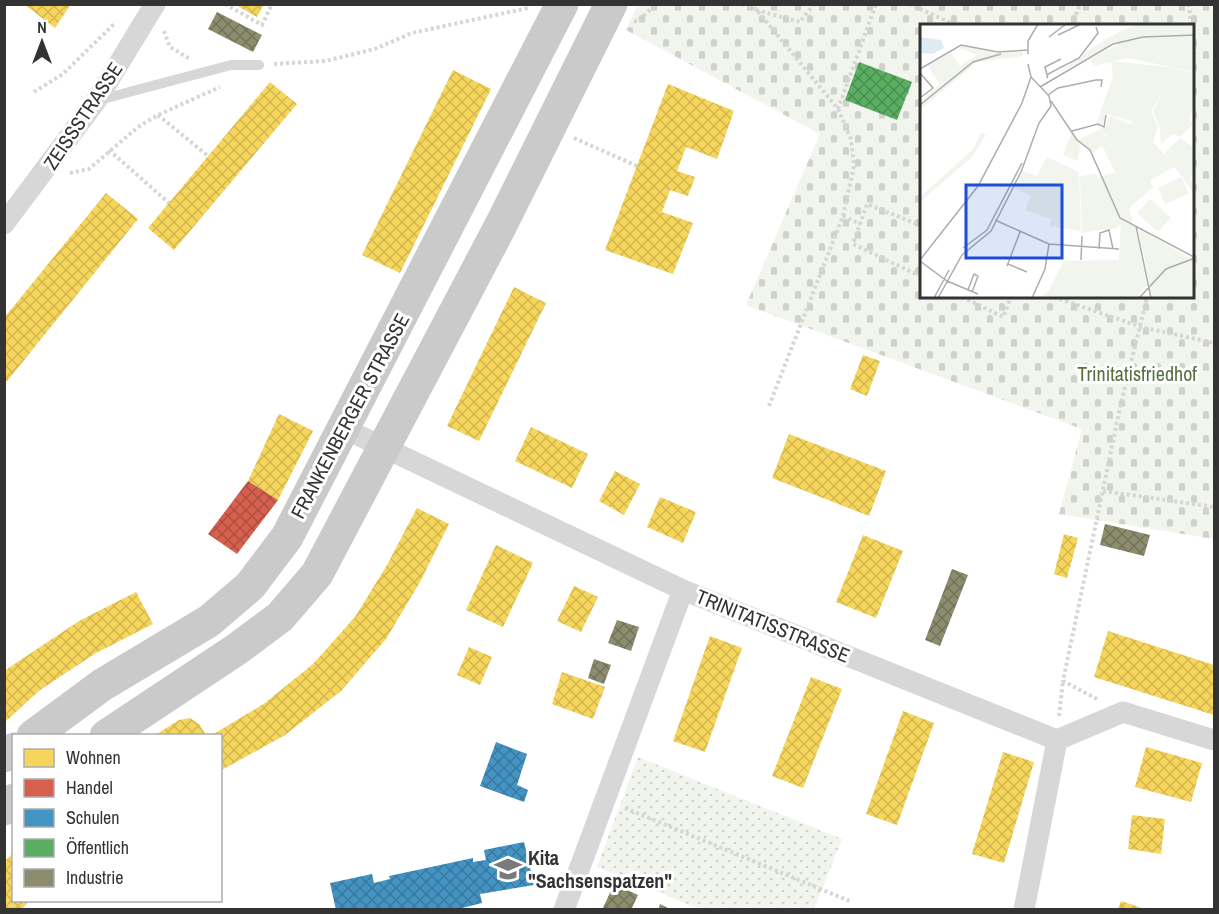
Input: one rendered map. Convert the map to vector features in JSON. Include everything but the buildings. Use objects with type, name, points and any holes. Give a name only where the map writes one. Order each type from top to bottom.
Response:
[{"type":"main road","points":[[108,734],[237,649],[280,617],[317,574],[501,225],[611,4]]},
{"type":"main road","name":"FRANKENBERGER STRASSE","points":[[34,734],[102,685],[209,621],[250,586],[287,537],[558,14]]},
{"type":"street","name":"ZEISSSTRASSE","points":[[4,224],[40,180],[158,13]]},
{"type":"street","name":"TRINITATISSTRASSE","points":[[343,428],[683,590],[1057,740]]},
{"type":"street","points":[[564,909],[683,590]]},
{"type":"street","points":[[1024,909],[1057,740],[1122,712],[1215,740]]},
{"type":"lane","points":[[96,101],[231,65],[259,65]]},
{"type":"path","points":[[225,4],[262,25],[272,4]]},
{"type":"path","points":[[742,4],[800,22],[814,4]]},
{"type":"path","points":[[838,109],[876,4]]},
{"type":"path","points":[[909,4],[954,24]]},
{"type":"path","points":[[1073,24],[1080,4]]},
{"type":"path","points":[[1189,4],[1191,24]]},
{"type":"path","points":[[259,65],[326,61],[375,49],[412,33],[526,8],[558,14]]},
{"type":"path","points":[[756,9],[838,109],[851,139],[854,166],[843,216],[769,406]]},
{"type":"path","points":[[158,13],[170,47],[198,63],[231,65]]},
{"type":"path","points":[[34,92],[63,74],[121,18]]},
{"type":"path","points":[[40,180],[89,169],[109,150],[158,115],[223,86]]},
{"type":"path","points":[[158,115],[207,156]]},
{"type":"path","points":[[569,135],[637,166]]},
{"type":"path","points":[[109,150],[169,203]]},
{"type":"path","points":[[920,225],[867,204],[853,244],[920,277]]},
{"type":"path","points":[[843,216],[860,224]]},
{"type":"path","points":[[964,298],[1003,317],[1011,298]]},
{"type":"path","points":[[1057,298],[1141,327],[1215,343]]},
{"type":"path","points":[[1057,740],[1063,681],[1120,408],[1147,298]]},
{"type":"path","points":[[1103,491],[1215,507]]},
{"type":"path","points":[[1063,681],[1122,712]]},
{"type":"path","points":[[604,800],[852,902]]},
{"type":"green space","name":"Trinitatisfriedhof","points":[[638,4],[1214,5],[1214,539],[1059,514],[1082,429],[746,305],[820,134],[626,30]]},
{"type":"green space","points":[[638,757],[842,839],[814,909],[700,909],[597,867]]},
{"type":"place","name":"Kita \"Sachsenspatzen\"","points":[[508,869]]}]
